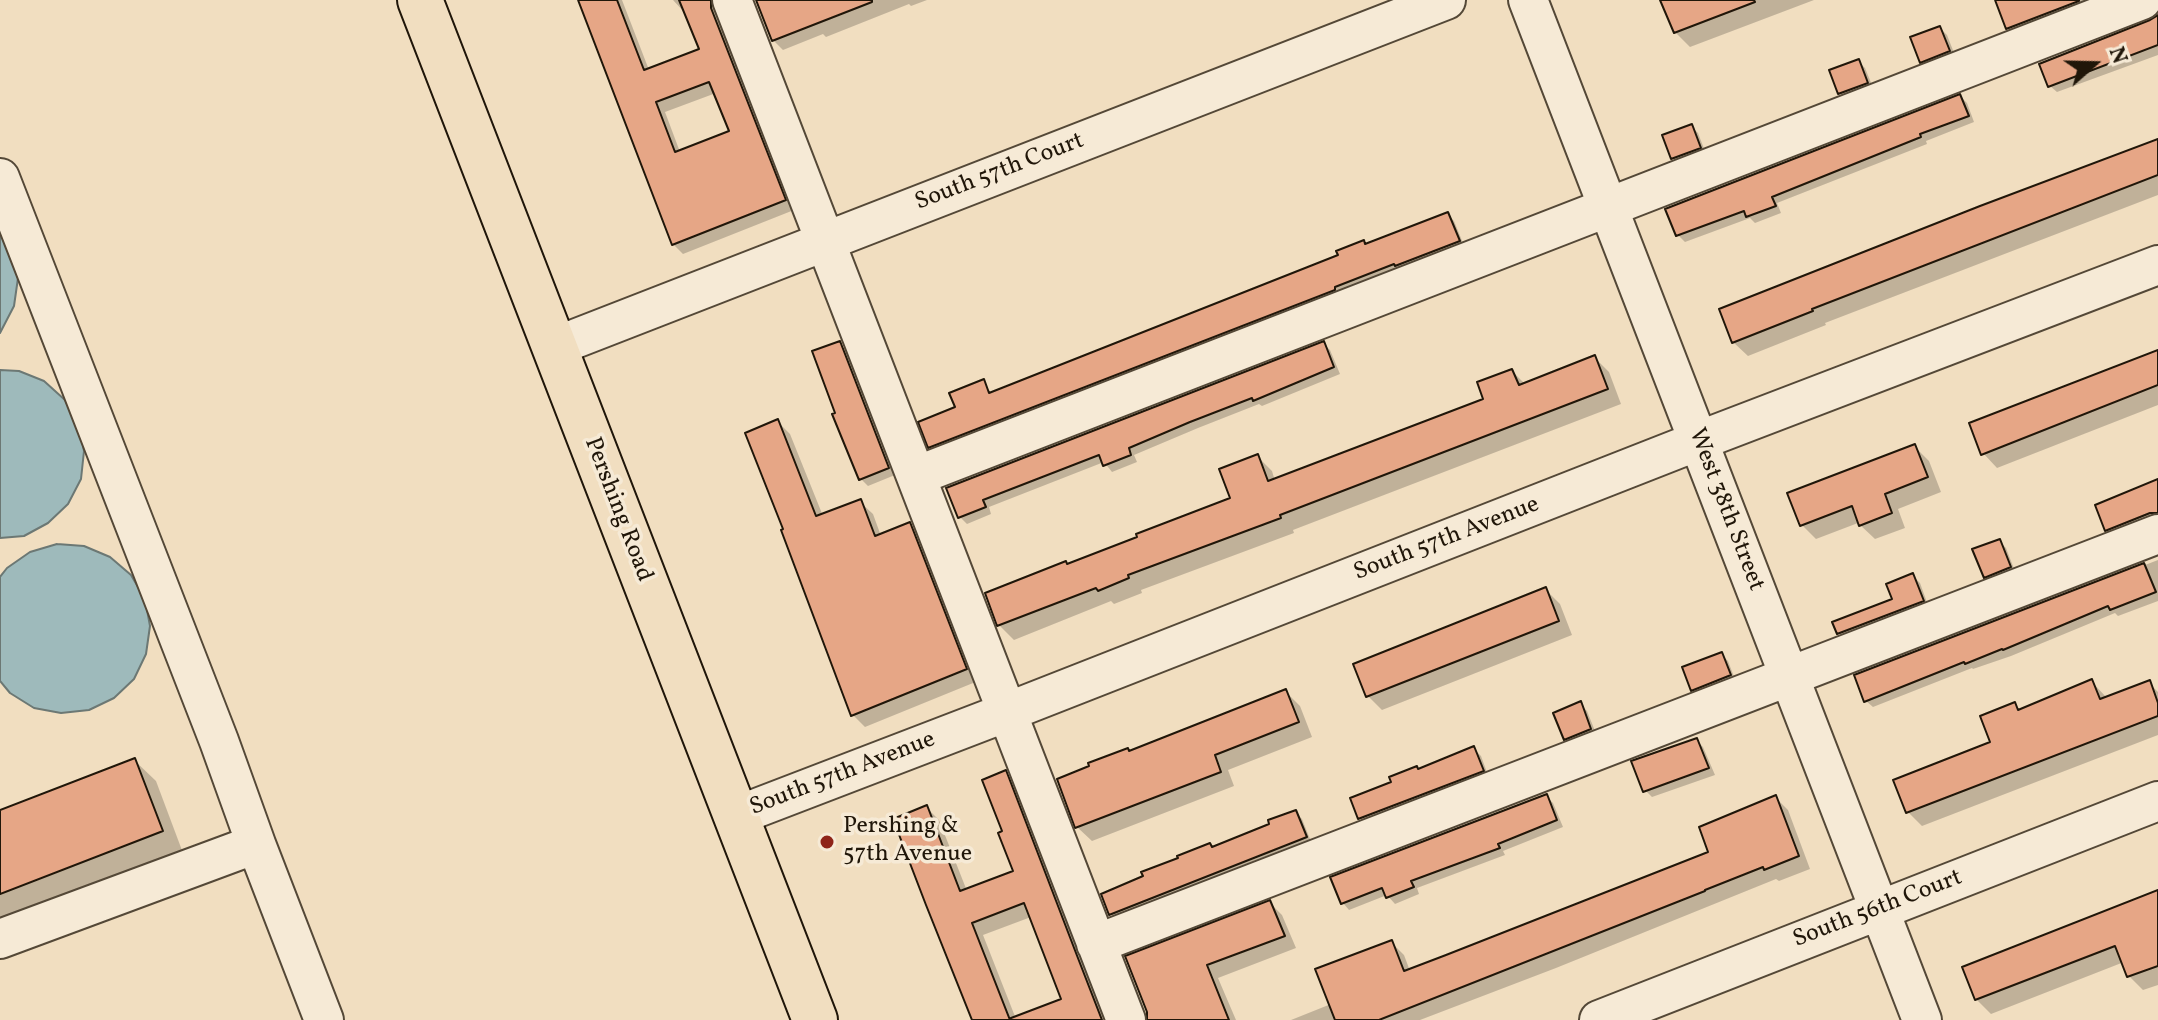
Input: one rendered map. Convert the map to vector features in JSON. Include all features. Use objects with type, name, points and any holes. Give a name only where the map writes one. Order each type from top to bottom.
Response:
[{"type":"main road","name":"Pershing Road","points":[[420,0],[815,1020]]},
{"type":"street","name":"South 57th Court","points":[[554,347],[1446,0]]},
{"type":"street","name":"West 38th Street","points":[[1528,0],[1922,1020]]},
{"type":"street","points":[[916,476],[2142,0]]},
{"type":"street","points":[[735,1],[1126,1020]]},
{"type":"street","points":[[0,178],[324,1020]]},
{"type":"street","name":"South 57th Avenue","points":[[736,816],[2158,265]]},
{"type":"street","points":[[1096,944],[2158,534]]},
{"type":"street","name":"South 56th Court","points":[[1599,1020],[2158,801]]},
{"type":"street","points":[[0,939],[256,844]]},
{"type":"water","points":[[0,230],[12,251],[18,278],[14,306],[0,333]]},
{"type":"water","points":[[0,370],[19,371],[44,381],[65,400],[79,424],[84,451],[81,479],[68,504],[48,523],[24,536],[0,538]]},
{"type":"water","points":[[57,544],[84,546],[110,557],[131,575],[145,599],[150,626],[146,654],[134,679],[114,698],[89,710],[61,713],[34,708],[10,693],[0,681],[0,577],[7,568],[30,552]]},
{"type":"building","points":[[578,0],[617,0],[644,70],[699,49],[679,0],[711,0],[711,8],[786,200],[672,245]],"holes":[[[709,82],[729,131],[675,152],[656,102]]]},
{"type":"building","points":[[756,0],[872,0],[872,2],[772,41]]},
{"type":"building","points":[[1660,0],[1754,0],[1755,2],[1674,33]]},
{"type":"building","points":[[1995,0],[2079,0],[2079,1],[2006,29]]},
{"type":"building","points":[[2158,15],[2158,45],[2048,87],[2039,64]]},
{"type":"building","points":[[1940,26],[1950,51],[1920,63],[1910,37]]},
{"type":"building","points":[[1859,59],[1868,83],[1838,94],[1829,70]]},
{"type":"building","points":[[1960,94],[1969,116],[1772,197],[1776,206],[1746,217],[1744,211],[1676,236],[1665,209]]},
{"type":"building","points":[[1692,124],[1701,148],[1671,159],[1662,135]]},
{"type":"building","points":[[2158,139],[2158,175],[1732,343],[1719,309]]},
{"type":"building","points":[[1448,212],[1460,241],[1394,264],[1335,287],[1335,290],[928,448],[918,422],[955,407],[949,393],[984,379],[989,393],[1338,255],[1336,251],[1364,240],[1365,244]]},
{"type":"building","points":[[840,341],[889,468],[859,480],[832,414],[835,413],[812,351]]},
{"type":"building","points":[[1324,341],[1334,367],[1129,448],[1131,455],[1103,466],[1099,455],[983,500],[986,507],[958,518],[946,488]]},
{"type":"building","points":[[2158,350],[2158,385],[1981,455],[1969,423]]},
{"type":"building","points":[[1595,355],[1608,389],[1128,575],[1129,578],[1098,591],[1096,588],[997,626],[985,593],[1137,537],[1136,534],[1230,498],[1219,469],[1258,454],[1268,481],[1483,399],[1477,382],[1512,369],[1519,385]]},
{"type":"building","points":[[778,419],[816,516],[861,499],[875,536],[910,522],[967,669],[851,716],[745,433]]},
{"type":"building","points":[[1915,444],[1928,477],[1885,494],[1892,513],[1859,526],[1852,506],[1800,526],[1787,493]]},
{"type":"building","points":[[2158,479],[2158,513],[2150,513],[2105,531],[2095,505]]},
{"type":"building","points":[[2000,539],[2011,567],[1984,578],[1972,549]]},
{"type":"building","points":[[2144,563],[2156,592],[2110,610],[2108,606],[2003,650],[1964,662],[1864,702],[1854,675]]},
{"type":"building","points":[[1913,573],[1924,601],[1837,634],[1832,622],[1892,599],[1886,584]]},
{"type":"building","points":[[1546,587],[1559,621],[1366,697],[1353,664]]},
{"type":"building","points":[[1722,652],[1731,675],[1691,691],[1682,667]]},
{"type":"building","points":[[2092,679],[2100,699],[2150,680],[2158,703],[2158,716],[1906,813],[1893,780],[1990,742],[1980,716],[2015,702],[2018,710]]},
{"type":"building","points":[[1286,689],[1299,722],[1215,755],[1221,772],[1075,828],[1057,779],[1089,766],[1088,763],[1128,748],[1129,751]]},
{"type":"building","points":[[1581,701],[1591,729],[1564,740],[1553,713]]},
{"type":"building","points":[[1697,738],[1709,768],[1643,792],[1631,761]]},
{"type":"building","points":[[1474,746],[1484,771],[1358,819],[1350,798],[1391,782],[1389,777],[1417,766],[1418,769]]},
{"type":"building","points":[[135,758],[163,831],[0,894],[0,810]]},
{"type":"building","points":[[1006,770],[1102,1020],[1012,1020],[1061,999],[1024,903],[972,923],[1010,1020],[972,1020],[926,905],[893,819],[927,805],[960,891],[1013,871],[998,833],[1002,831],[982,780]]},
{"type":"building","points":[[1547,794],[1557,820],[1498,844],[1500,848],[1411,881],[1414,887],[1386,898],[1382,888],[1341,904],[1330,877]]},
{"type":"building","points":[[1776,795],[1799,856],[1764,870],[1763,867],[1379,1020],[1335,1020],[1315,969],[1392,940],[1404,971],[1708,852],[1699,827]]},
{"type":"building","points":[[1296,810],[1307,837],[1109,915],[1101,894],[1143,876],[1141,872],[1177,856],[1210,843],[1212,847]]},
{"type":"building","points":[[2158,890],[2158,966],[2127,977],[2115,946],[1975,1000],[1962,967]]},
{"type":"building","points":[[1270,900],[1285,936],[1207,965],[1229,1020],[1147,1020],[1147,1012],[1125,956]]},
{"type":"place","name":"Pershing & 57th Avenue","points":[[827,842]]}]
